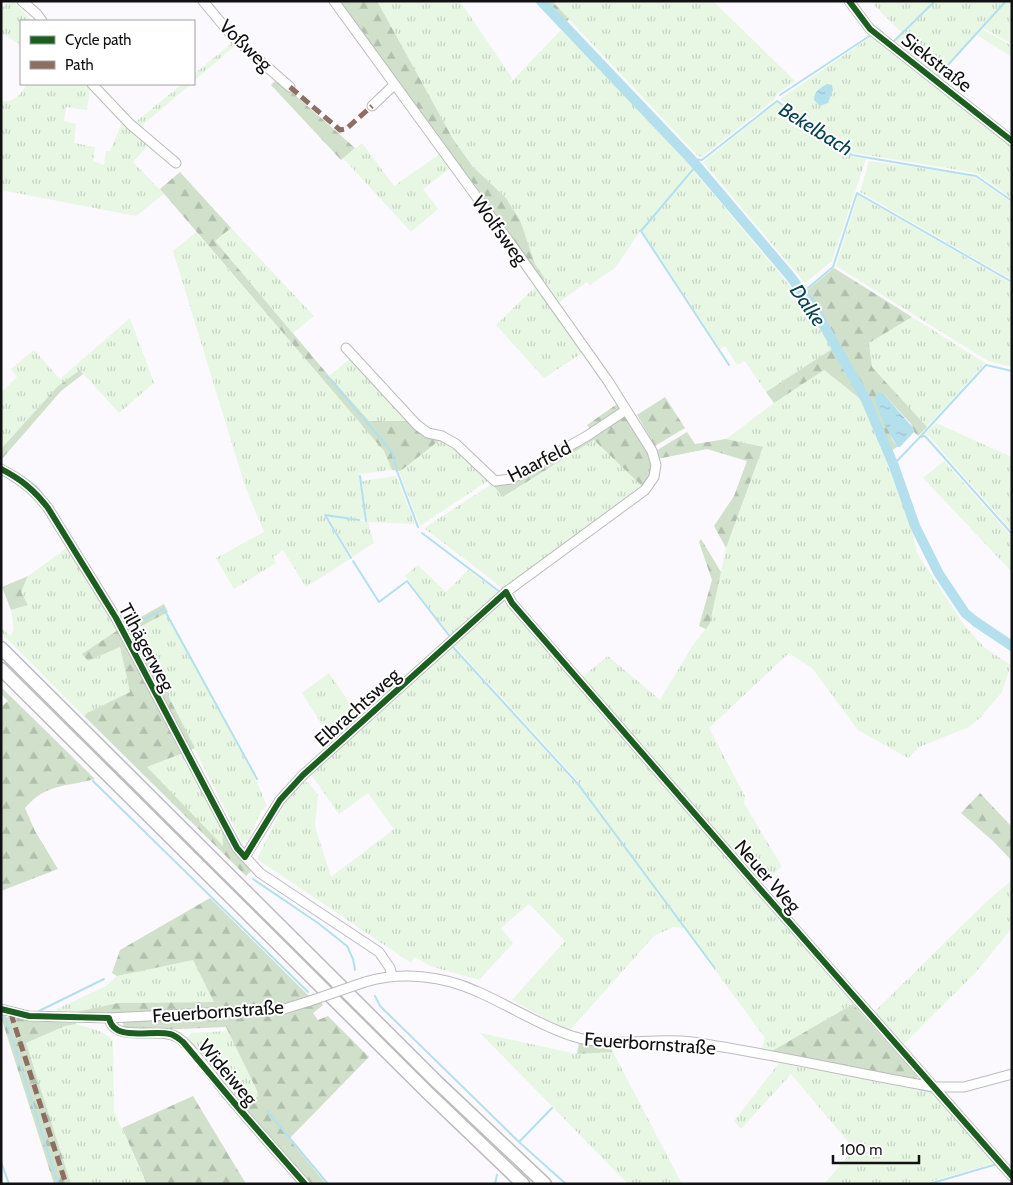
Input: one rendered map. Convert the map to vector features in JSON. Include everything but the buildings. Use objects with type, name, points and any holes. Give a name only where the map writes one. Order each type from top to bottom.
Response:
[{"type":"highway","points":[[1,648],[437,1082],[545,1184]]},
{"type":"highway","points":[[1,669],[407,1073],[523,1184]]},
{"type":"street","points":[[22,1],[41,20]]},
{"type":"street","name":"Voßweg","points":[[203,1],[233,37],[290,87]]},
{"type":"street","name":"Wolfsweg","points":[[334,1],[608,381],[652,451],[656,465]]},
{"type":"street","name":"Siekstraße","points":[[849,1],[872,30],[1012,141]]},
{"type":"street","points":[[93,85],[130,124],[176,163]]},
{"type":"street","points":[[372,106],[394,85]]},
{"type":"street","name":"Haarfeld","points":[[346,348],[417,425],[428,433],[442,436],[456,444],[496,481],[510,479],[586,436],[626,410]]},
{"type":"street","name":"Elbrachtsweg","points":[[245,857],[280,800],[303,775],[506,592],[645,490],[654,477],[656,465]]},
{"type":"street","name":"Tilhägerweg","points":[[1,469],[35,492],[48,508],[116,618],[237,848],[260,873],[379,952],[390,968],[392,976]]},
{"type":"street","name":"Neuer Weg","points":[[506,592],[531,625],[766,897],[1012,1176]]},
{"type":"street","name":"Feuerbornstraße","points":[[1,1009],[29,1016],[109,1018],[284,1009],[366,982],[392,976],[428,978],[460,984],[555,1030],[574,1037],[613,1043],[690,1042],[934,1088],[964,1088],[1012,1074]]},
{"type":"street","name":"Wideiweg","points":[[109,1018],[112,1026],[122,1033],[170,1033],[183,1042],[305,1184]]},
{"type":"green space","points":[[10,1],[13,1],[31,20],[20,20],[20,44],[1,33],[1,9]]},
{"type":"green space","points":[[339,1],[377,1],[453,139],[473,167],[506,198],[520,220],[535,264],[545,279],[542,281]]},
{"type":"green space","points":[[377,1],[460,1],[512,78],[510,83],[561,30],[626,95],[693,169],[640,231],[615,268],[590,285],[587,282],[558,303],[542,281],[520,220],[506,198],[473,167],[453,139]]},
{"type":"green space","points":[[535,1],[552,1],[569,19],[560,28]]},
{"type":"green space","points":[[552,1],[713,1],[795,81],[702,157],[698,156]]},
{"type":"green space","points":[[877,1],[934,1],[901,32],[874,5]]},
{"type":"green space","points":[[936,1],[1005,1],[937,76],[895,40]]},
{"type":"green space","points":[[1007,1],[1012,1],[1012,44],[983,28]]},
{"type":"green space","points":[[982,29],[1012,46],[1012,57],[977,35]]},
{"type":"green space","points":[[872,36],[1012,147],[1012,199],[978,174],[854,153],[780,99]]},
{"type":"green space","points":[[233,42],[236,45],[195,80],[195,73]]},
{"type":"green space","points":[[277,79],[355,148],[341,160],[271,85]]},
{"type":"green space","points":[[26,85],[86,85],[90,88],[87,110],[66,107],[64,121],[76,124],[74,143],[95,147],[93,161],[104,165],[106,151],[110,151],[122,123],[148,145],[133,162],[164,194],[136,216],[1,190],[1,101],[10,101],[20,94]]},
{"type":"green space","points":[[181,85],[190,85],[139,128],[133,124]]},
{"type":"green space","points":[[777,102],[853,157],[866,159],[832,261],[805,283],[703,162]]},
{"type":"green space","points":[[362,143],[394,186],[441,153],[451,168],[423,189],[438,209],[411,232],[343,158]]},
{"type":"green space","points":[[869,161],[965,174],[976,178],[1012,203],[1012,280],[860,192]]},
{"type":"green space","points":[[694,171],[810,310],[832,349],[766,392],[745,361],[737,365],[725,346],[720,349],[642,231]]},
{"type":"green space","points":[[180,172],[231,228],[215,241],[369,421],[410,421],[441,439],[403,469],[399,471],[392,470],[384,451],[160,189]]},
{"type":"green space","points":[[858,195],[1012,284],[1012,367],[988,361],[836,266]]},
{"type":"green space","points":[[231,228],[314,316],[293,333],[215,241]]},
{"type":"green space","points":[[196,232],[384,451],[392,470],[359,474],[365,520],[323,514],[350,559],[306,587],[283,550],[273,557],[276,563],[234,589],[216,558],[264,532],[245,486],[173,251]]},
{"type":"green space","points":[[834,268],[912,317],[869,343],[872,367],[927,427],[918,436],[911,424],[883,393],[892,439],[897,447],[891,451],[869,398],[817,306],[805,292]]},
{"type":"green space","points":[[535,287],[582,353],[544,378],[496,325]]},
{"type":"green space","points":[[912,317],[985,363],[927,427],[872,367],[869,343]]},
{"type":"green space","points":[[130,318],[154,383],[119,413],[80,370],[57,387],[1,449],[1,393],[17,377],[11,369],[34,350],[60,379]]},
{"type":"green space","points":[[832,349],[863,401],[824,370],[774,403],[766,392]]},
{"type":"green space","points":[[352,357],[410,421],[369,421],[329,376]]},
{"type":"green space","points":[[80,370],[83,374],[61,391],[1,460],[1,449],[57,387]]},
{"type":"green space","points":[[824,370],[863,401],[911,525],[917,553],[964,625],[985,648],[1011,665],[1002,692],[981,717],[969,727],[919,747],[908,758],[858,730],[812,668],[789,653],[709,728],[745,796],[744,803],[782,867],[763,882],[759,880],[582,677],[608,656],[660,700],[693,645],[710,623],[726,548],[763,448],[726,439],[774,403]]},
{"type":"green space","points":[[665,397],[685,428],[655,446],[637,415]]},
{"type":"green space","points":[[617,404],[621,410],[591,430],[587,425]]},
{"type":"green space","points":[[625,412],[645,442],[652,458],[653,475],[644,488],[594,440],[503,497],[492,484],[502,484]]},
{"type":"green space","points":[[936,423],[1012,457],[1012,531],[926,433]]},
{"type":"green space","points":[[687,432],[695,444],[726,439],[763,447],[726,548],[714,526],[734,496],[747,461],[707,449],[657,459],[654,452]]},
{"type":"green space","points":[[441,439],[449,441],[489,480],[420,526],[399,471]]},
{"type":"green space","points":[[594,440],[644,488],[505,590],[424,528],[492,484],[504,497]]},
{"type":"green space","points":[[944,461],[1012,537],[1012,572],[923,478]]},
{"type":"green space","points":[[396,476],[415,524],[368,522],[374,543],[352,557],[327,516],[367,522],[362,481]]},
{"type":"green space","points":[[701,539],[721,572],[710,623],[706,629],[699,626],[712,580],[699,542]]},
{"type":"green space","points":[[68,547],[118,630],[83,654],[88,661],[120,647],[130,692],[84,716],[1,633],[1,627],[10,636],[14,630],[11,610],[28,605],[21,592],[28,576]]},
{"type":"green space","points":[[418,565],[446,592],[468,570],[499,593],[451,637],[405,576]]},
{"type":"green space","points":[[28,576],[21,592],[28,605],[11,610],[2,587]]},
{"type":"green space","points":[[504,602],[853,1004],[772,1051],[762,1048],[765,1038],[684,928],[673,927],[654,936],[570,1030],[557,1025],[512,1000],[565,941],[529,904],[501,928],[513,943],[479,980],[430,966],[415,957],[411,963],[257,859],[285,802],[302,781],[309,783],[318,795],[315,826],[331,877],[394,829],[368,793],[339,814],[310,773],[452,647],[576,784],[579,782],[454,645]]},
{"type":"green space","points":[[164,604],[168,612],[134,630],[195,748],[188,751],[123,627]]},
{"type":"green space","points":[[166,613],[257,782],[267,806],[261,811],[249,839],[242,842],[134,630]]},
{"type":"green space","points":[[118,630],[183,753],[147,767],[223,846],[222,828],[233,850],[251,871],[246,876],[84,716],[130,692],[120,647],[88,661],[82,654]]},
{"type":"green space","points":[[329,673],[361,719],[333,742],[302,693]]},
{"type":"green space","points":[[1,687],[95,779],[49,790],[33,800],[25,808],[35,831],[58,869],[1,891],[1,707],[8,701],[1,694]]},
{"type":"green space","points":[[183,753],[222,828],[223,847],[147,767]]},
{"type":"green space","points":[[980,793],[1012,827],[1012,861],[961,813]]},
{"type":"green space","points":[[1012,880],[1012,928],[976,972],[903,1045],[874,1012],[984,904]]},
{"type":"green space","points":[[210,898],[309,996],[283,1005],[121,1014],[67,1014],[118,1003],[214,1002],[193,960],[117,976],[112,973],[120,950]]},
{"type":"green space","points":[[193,959],[214,1002],[118,1003],[67,1014],[56,1014],[57,1009],[106,986],[117,976]]},
{"type":"green space","points":[[320,1000],[323,1005],[313,1013],[318,1020],[328,1016],[369,1057],[289,1139],[326,1184],[311,1184],[245,1108],[259,1095],[226,1027],[134,1031],[125,1029],[122,1021],[284,1013]]},
{"type":"green space","points":[[853,1004],[917,1076],[917,1079],[772,1051]]},
{"type":"green space","points":[[1,1017],[76,1021],[76,1024],[65,1026],[26,1043],[71,1184],[54,1184]]},
{"type":"green space","points":[[76,1024],[106,1034],[113,1041],[114,1112],[147,1184],[71,1184],[26,1043],[65,1026]]},
{"type":"green space","points":[[228,1031],[259,1096],[245,1108],[185,1040],[191,1033]]},
{"type":"green space","points":[[480,1033],[577,1054],[613,1052],[682,1184],[628,1184]]},
{"type":"green space","points":[[579,1042],[610,1047],[613,1052],[577,1054]]},
{"type":"green space","points":[[779,1063],[933,1093],[994,1163],[923,1184],[824,1184],[854,1149],[791,1074],[741,1129],[734,1121]]},
{"type":"green space","points":[[193,1096],[246,1184],[147,1184],[122,1128]]},
{"type":"water","points":[[827,84],[832,85],[833,90],[828,103],[820,106],[814,100],[815,94]]},
{"type":"water","points":[[879,392],[883,393],[914,429],[914,432],[900,447],[897,447],[875,401],[875,396]]},
{"type":"waterway","name":"Dalke","points":[[541,1],[691,159],[790,276],[814,308],[866,400],[894,466],[915,526],[939,574],[965,613],[1012,646]]},
{"type":"waterway","points":[[893,42],[935,1]]},
{"type":"waterway","points":[[937,77],[1006,1]]},
{"type":"waterway","points":[[873,25],[883,33]]},
{"type":"waterway","points":[[780,95],[871,35]]},
{"type":"waterway","name":"Bekelbach","points":[[691,159],[702,160],[777,101],[852,155],[976,176],[1012,201]]},
{"type":"waterway","points":[[696,166],[641,231],[729,365]]},
{"type":"waterway","points":[[802,293],[833,267],[857,193],[1012,282]]},
{"type":"waterway","points":[[920,437],[986,365],[1012,371]]},
{"type":"waterway","points":[[326,377],[330,379],[392,452],[418,527]]},
{"type":"waterway","points":[[893,463],[920,437],[925,436],[1012,534]]},
{"type":"waterway","points":[[19,474],[36,486],[51,505]]},
{"type":"waterway","points":[[360,476],[366,521]]},
{"type":"waterway","points":[[351,558],[325,515],[359,520]]},
{"type":"waterway","points":[[422,533],[500,592]]},
{"type":"waterway","points":[[353,561],[379,602],[407,581],[451,638]]},
{"type":"waterway","points":[[472,628],[504,600]]},
{"type":"waterway","points":[[127,629],[163,609],[165,611],[257,779]]},
{"type":"waterway","points":[[452,646],[578,784],[714,967]]},
{"type":"waterway","points":[[93,781],[308,992]]},
{"type":"waterway","points":[[235,834],[242,847]]},
{"type":"waterway","points":[[253,879],[318,923],[347,946],[353,959],[355,970]]},
{"type":"waterway","points":[[39,1011],[104,979]]},
{"type":"waterway","points":[[375,996],[380,1006],[519,1142],[566,1184]]},
{"type":"waterway","points":[[1,1014],[5,1017],[58,1184]]},
{"type":"waterway","points":[[919,1088],[933,1092]]},
{"type":"waterway","points":[[519,1142],[552,1108]]},
{"type":"waterway","points":[[267,1111],[328,1184]]},
{"type":"waterway","points":[[1,1162],[9,1184]]},
{"type":"waterway","points":[[929,1184],[997,1164]]},
{"type":"waterway","points":[[495,1184],[497,1175]]},
{"type":"marked path","points":[[290,87],[340,130],[346,129],[372,106]]},
{"type":"marked path","points":[[12,1013],[66,1184]]},
{"type":"cycle path","points":[[849,1],[870,29],[1012,141]]},
{"type":"cycle path","points":[[1,469],[27,486],[48,508],[116,618],[237,848],[245,857],[280,800],[303,775],[506,592],[512,603],[1012,1176]]},
{"type":"cycle path","points":[[1,1009],[29,1016],[109,1018],[112,1026],[126,1033],[162,1033],[175,1036],[183,1042],[305,1184]]}]
